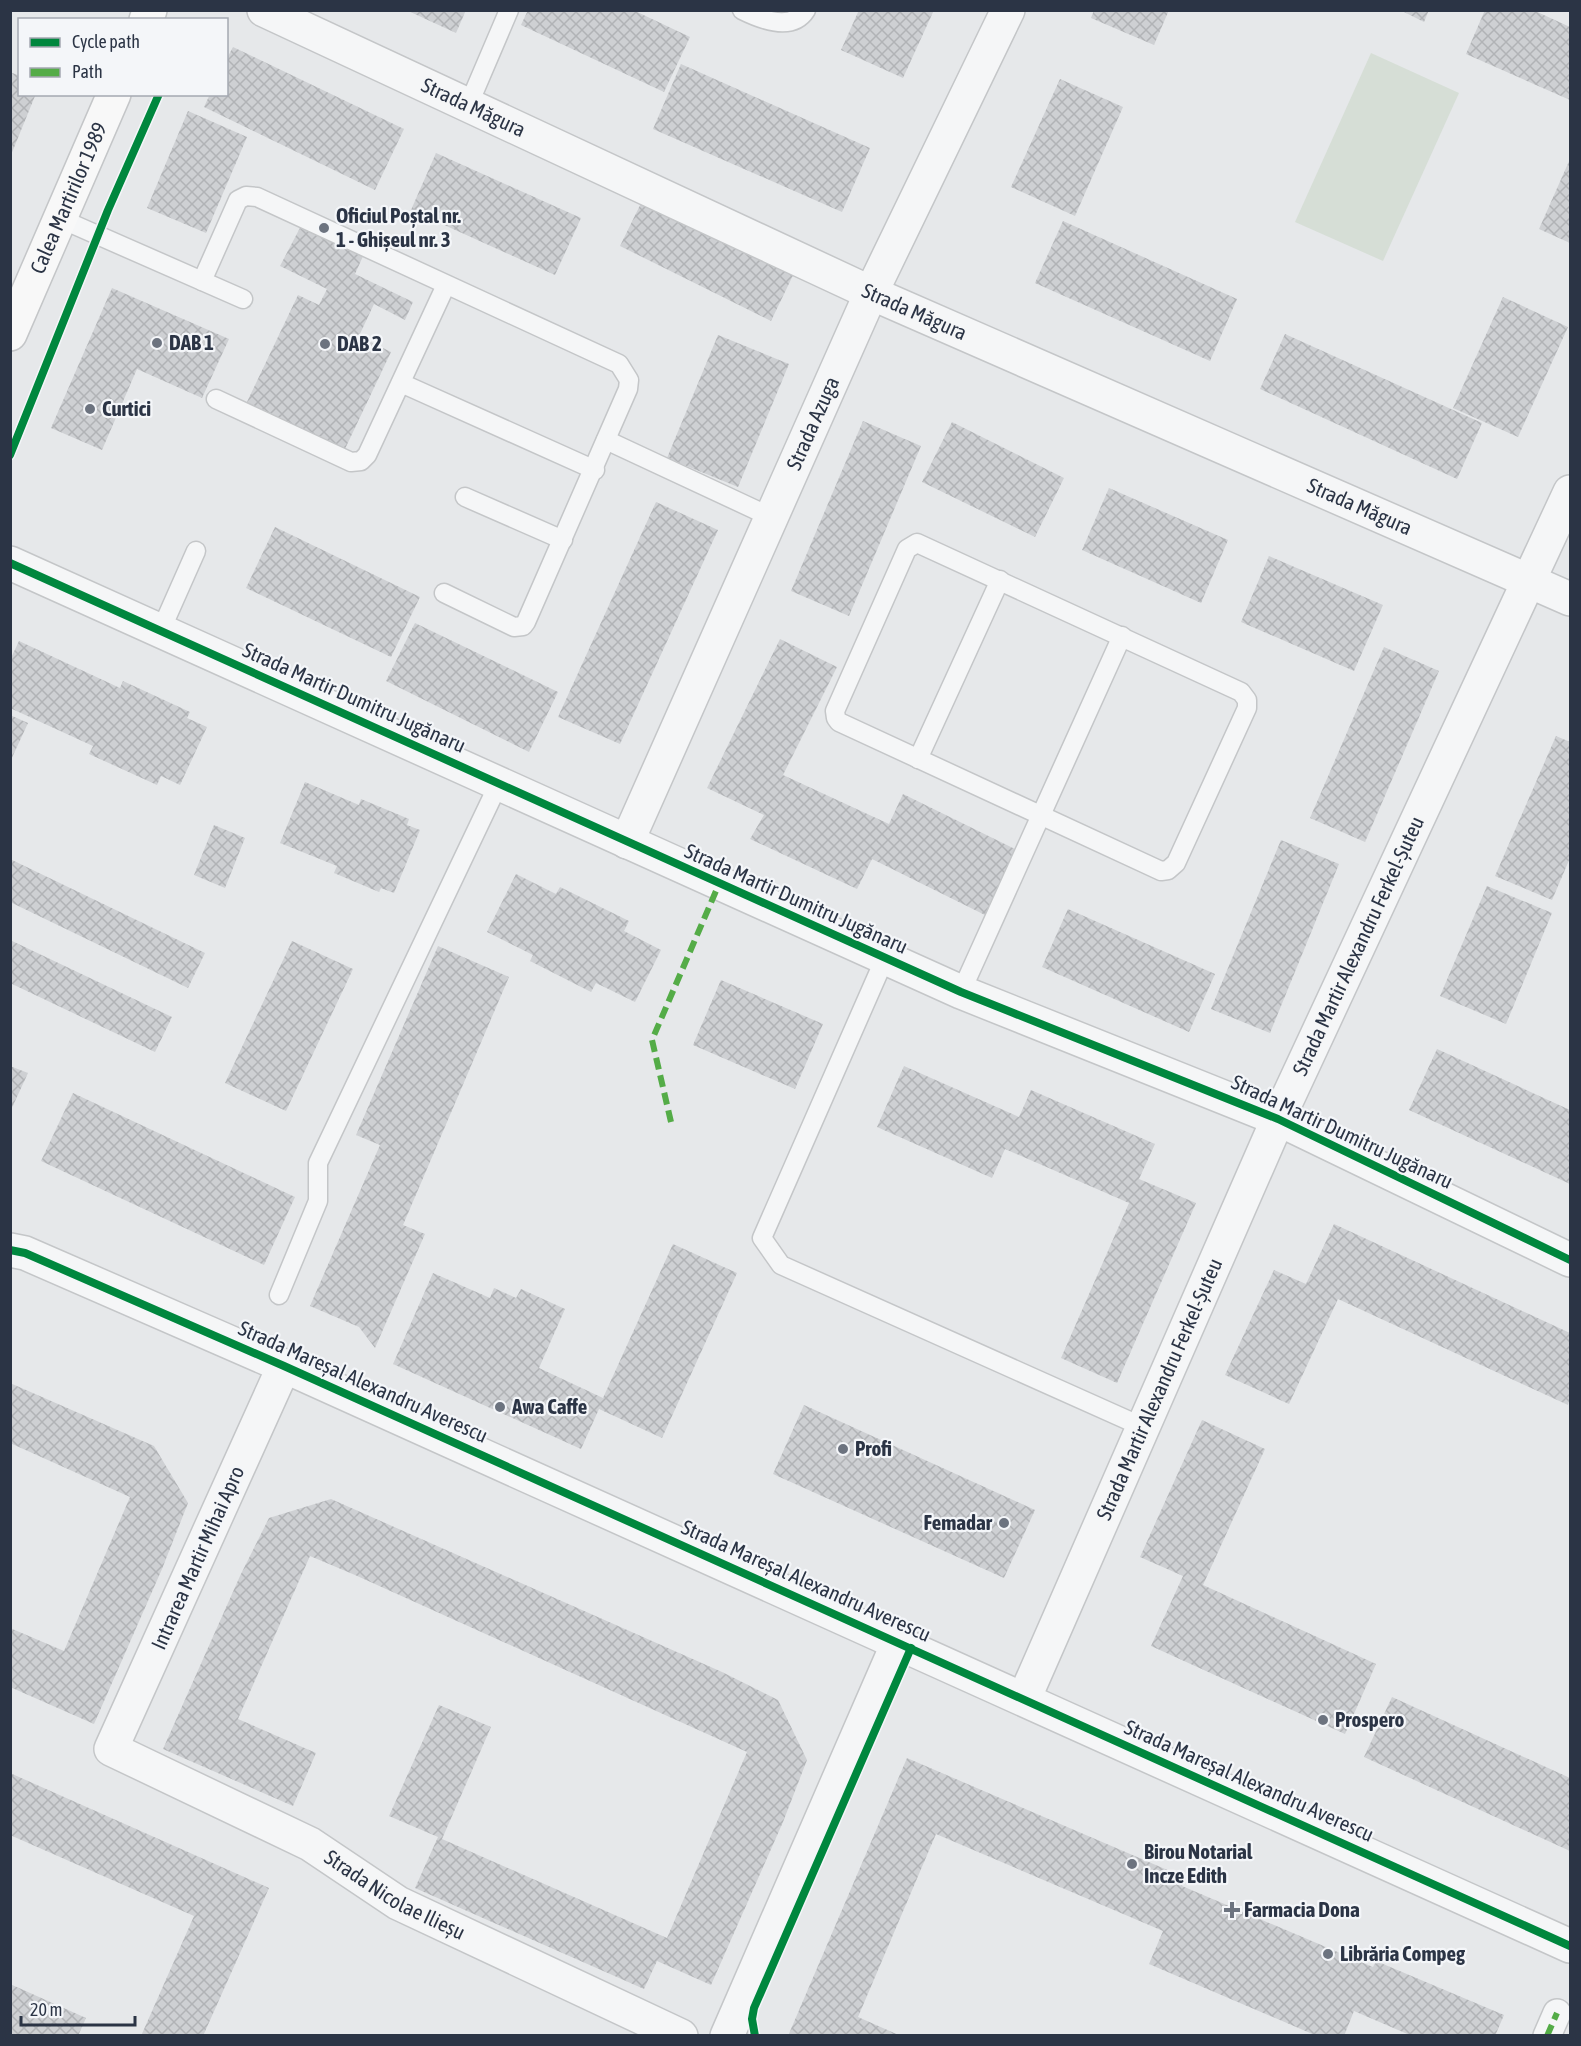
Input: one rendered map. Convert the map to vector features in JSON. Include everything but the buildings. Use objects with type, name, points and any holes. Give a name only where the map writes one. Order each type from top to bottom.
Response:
[{"type":"main road","name":"Calea Martirilor 1989","points":[[10,334],[113,96]]},
{"type":"street","name":"Strada Măgura","points":[[264,10],[871,293],[1570,599]]},
{"type":"street","name":"Strada Azuga","points":[[627,842],[871,293],[1008,10]]},
{"type":"street","name":"Strada Martir Alexandru Ferkel-Șuteu","points":[[1024,1699],[1278,1119],[1570,492]]},
{"type":"street","name":"Strada Martir Dumitru Jugănaru","points":[[10,563],[960,992],[1278,1119],[1570,1260]]},
{"type":"street","name":"Strada Mareșal Alexandru Averescu","points":[[15,1248],[284,1366],[1570,1946]]},
{"type":"street","name":"Intrarea Martir Mihai Apro","points":[[111,1749],[284,1366]]},
{"type":"street","points":[[727,2036],[898,1643]]},
{"type":"street","name":"Strada Nicolae Ilieșu","points":[[111,1749],[310,1844],[399,1903],[681,2036]]},
{"type":"lane","points":[[468,105],[509,10]]},
{"type":"lane","points":[[742,10],[761,19],[782,22],[802,16],[806,10]]},
{"type":"lane","points":[[202,281],[238,200],[246,196],[257,197],[619,364],[629,380],[628,389],[523,626],[514,627],[444,593]]},
{"type":"lane","points":[[61,219],[243,299]]},
{"type":"lane","points":[[216,399],[351,462],[361,460],[367,455],[446,285]]},
{"type":"lane","points":[[401,383],[594,470]]},
{"type":"lane","points":[[606,440],[771,517]]},
{"type":"lane","points":[[465,497],[563,540]]},
{"type":"lane","points":[[917,543],[1122,636],[1241,692],[1247,700],[1247,708],[1176,863],[1168,870],[1161,871],[839,722],[836,718],[835,711],[908,549],[917,543]]},
{"type":"lane","points":[[161,630],[196,551]]},
{"type":"lane","points":[[918,759],[1000,580]]},
{"type":"lane","points":[[960,992],[1122,636]]},
{"type":"lane","points":[[279,1295],[318,1201],[318,1163],[499,783]]},
{"type":"lane","points":[[885,958],[762,1238],[781,1265],[1143,1427]]},
{"type":"shaded area","points":[[1371,53],[1459,93],[1383,261],[1295,222]]},
{"type":"marked path","points":[[671,1122],[652,1040],[719,884]]},
{"type":"marked path","points":[[1547,2036],[1557,2013]]},
{"type":"cycle path","points":[[10,455],[108,210],[158,96]]},
{"type":"cycle path","points":[[10,563],[961,992],[1278,1119],[1570,1260]]},
{"type":"cycle path","points":[[10,1250],[25,1253],[284,1366],[1570,1946]]},
{"type":"cycle path","points":[[755,2036],[752,2019],[754,2008],[911,1648]]},
{"type":"place","name":"Oficiul Poștal nr. 1 - Ghișeul nr. 3","points":[[324,228]]},
{"type":"place","name":"DAB 1","points":[[157,343]]},
{"type":"place","name":"DAB 2","points":[[325,344]]},
{"type":"place","name":"Curtici","points":[[90,409]]},
{"type":"place","name":"Awa Caffe","points":[[500,1407]]},
{"type":"place","name":"Profi","points":[[843,1449]]},
{"type":"place","name":"Femadar","points":[[1004,1523]]},
{"type":"place","name":"Prospero","points":[[1323,1720]]},
{"type":"place","name":"Birou Notarial Incze Edith","points":[[1132,1864]]},
{"type":"place","name":"Farmacia Dona","points":[[1232,1910]]},
{"type":"place","name":"Librăria Compeg","points":[[1328,1954]]}]
